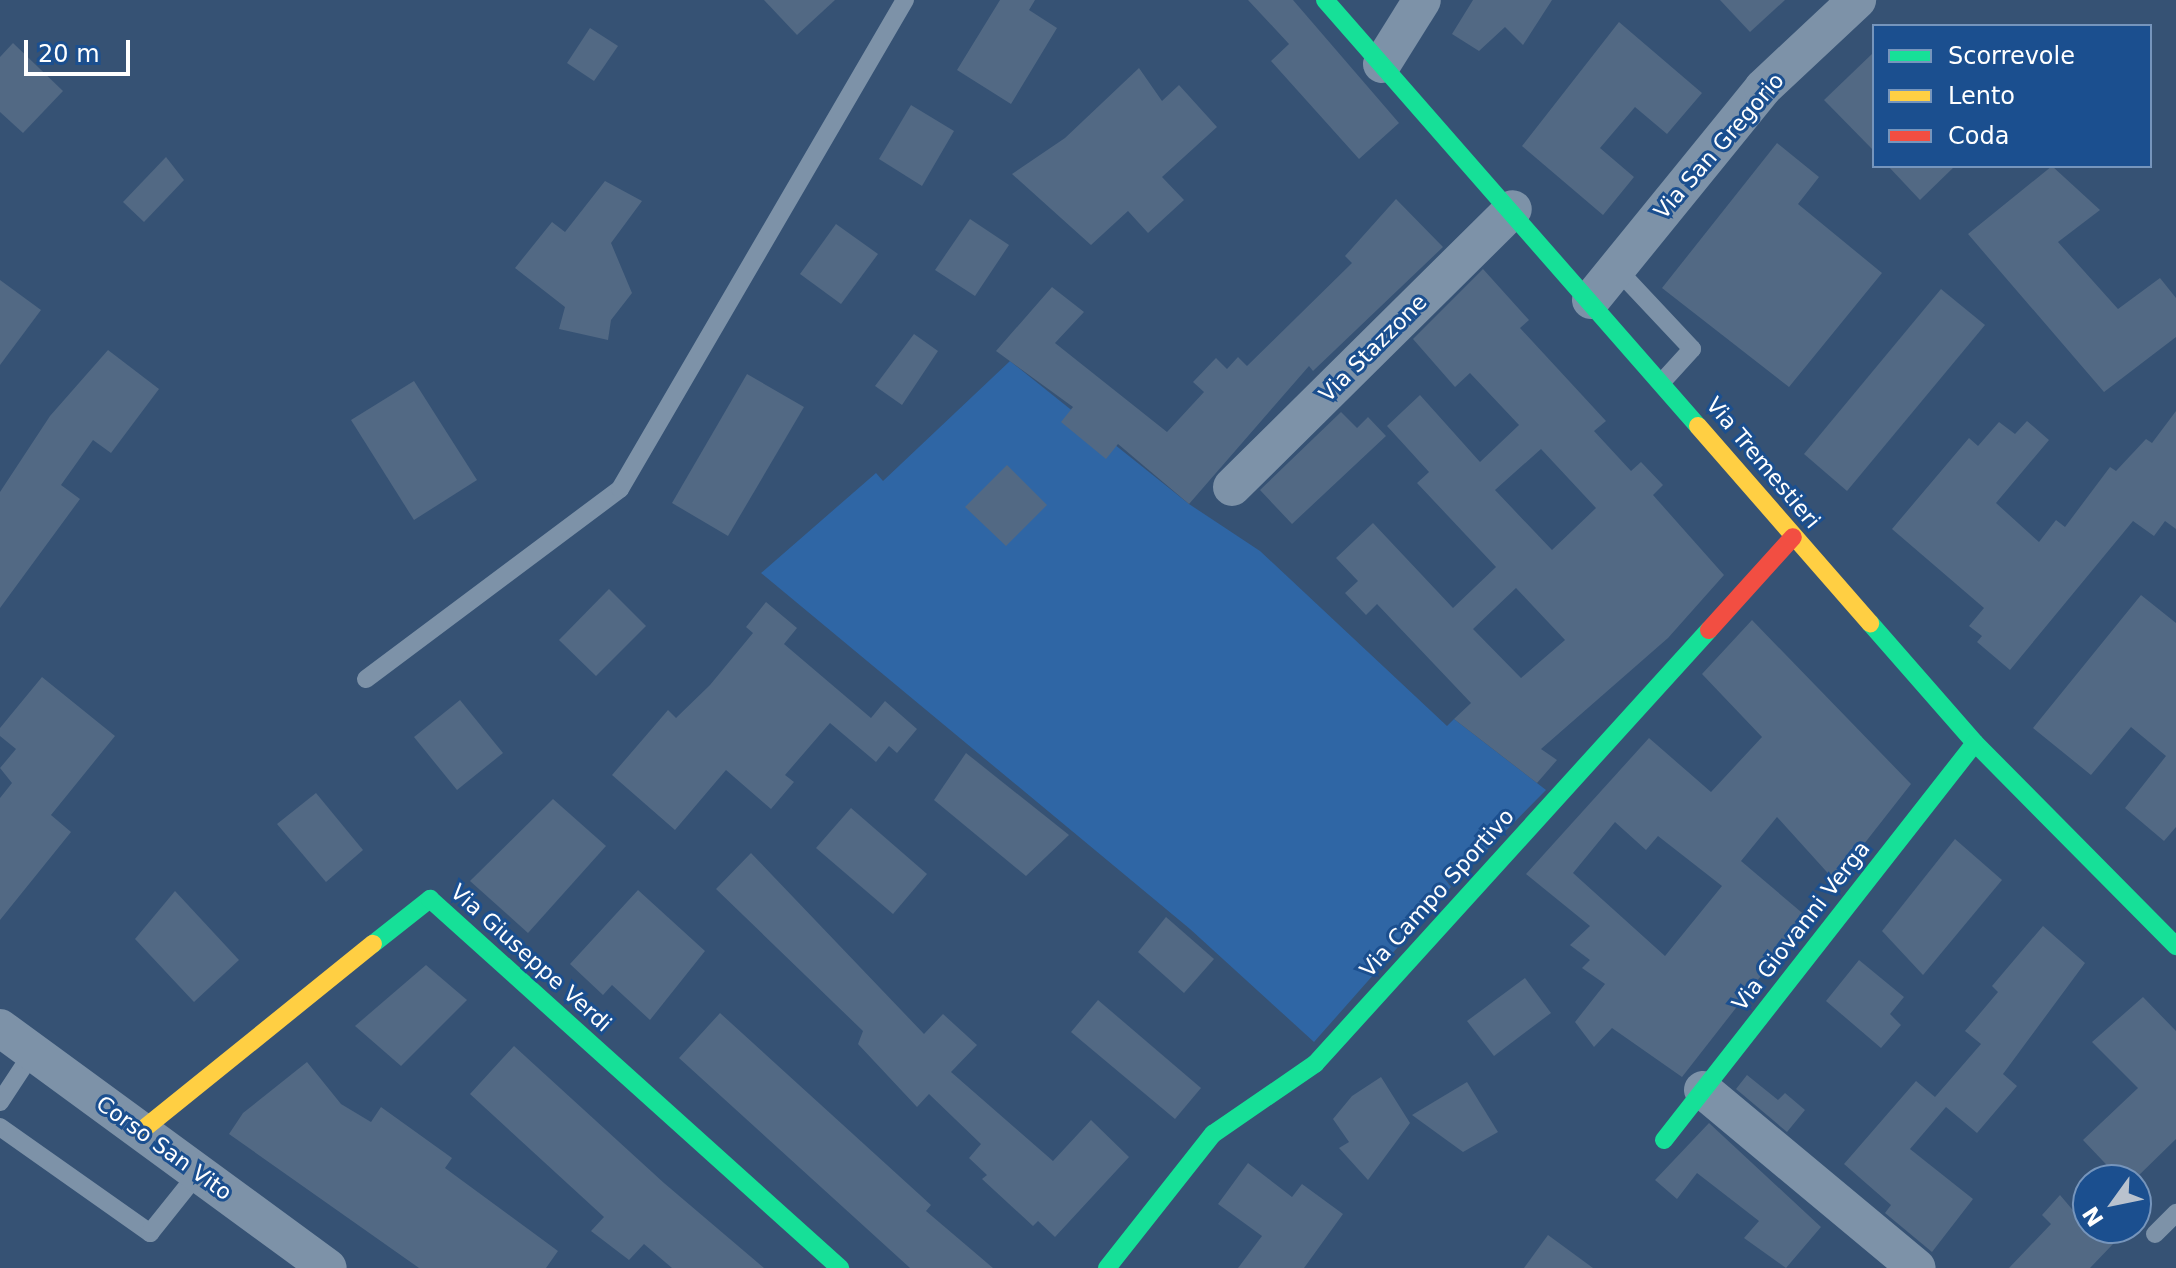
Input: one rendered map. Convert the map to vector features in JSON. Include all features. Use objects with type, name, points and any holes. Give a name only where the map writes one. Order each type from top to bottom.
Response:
[{"type":"street","name":"Via Tremestieri","points":[[1325,0],[1513,209],[1793,537],[1975,743],[2174,939]]},
{"type":"street","points":[[1382,64],[1422,0]]},
{"type":"street","name":"Via San Gregorio","points":[[1591,300],[1763,88],[1857,0]]},
{"type":"street","name":"Via Stazzone","points":[[1232,487],[1513,209]]},
{"type":"street","name":"Via Campo Sportivo","points":[[1107,1268],[1213,1134],[1315,1064],[1793,537]]},
{"type":"street","name":"Via Giovanni Verga","points":[[1664,1140],[1975,743]]},
{"type":"street","name":"Via Giuseppe Verdi","points":[[141,1131],[430,899],[840,1268]]},
{"type":"street","name":"Corso San Vito","points":[[0,1028],[328,1268]]},
{"type":"street","points":[[1703,1090],[1917,1268]]},
{"type":"lane","points":[[366,679],[620,489],[905,0]]},
{"type":"lane","points":[[1616,268],[1692,349],[1662,382]]},
{"type":"lane","points":[[0,1102],[33,1052]]},
{"type":"lane","points":[[0,1127],[150,1233],[198,1173]]},
{"type":"lane","points":[[2155,1234],[2176,1213]]},
{"type":"shaded area","points":[[1010,361],[1189,504],[1260,551],[1447,726],[1454,719],[1546,790],[1472,865],[1451,862],[1441,874],[1451,887],[1314,1042],[1190,929],[761,573],[876,473],[883,481]]},
{"type":"building","points":[[764,0],[835,0],[797,35]]},
{"type":"building","points":[[1000,0],[1035,0],[1029,10],[1057,28],[1011,104],[957,70]]},
{"type":"building","points":[[1248,0],[1293,0],[1399,123],[1359,159],[1271,61],[1289,44]]},
{"type":"building","points":[[1473,0],[1552,0],[1523,45],[1505,27],[1479,51],[1452,34]]},
{"type":"building","points":[[1720,0],[1785,0],[1750,32]]},
{"type":"building","points":[[1619,22],[1702,93],[1667,134],[1635,107],[1600,148],[1634,177],[1603,215],[1522,146]]},
{"type":"building","points":[[590,28],[618,46],[594,81],[567,63]]},
{"type":"building","points":[[13,43],[63,91],[23,133],[0,112],[0,57]]},
{"type":"building","points":[[1872,54],[1872,149],[1824,100]]},
{"type":"building","points":[[1139,68],[1162,101],[1179,85],[1217,127],[1162,177],[1184,200],[1148,233],[1128,211],[1091,245],[1012,174],[1065,138]]},
{"type":"building","points":[[911,105],[954,131],[922,186],[879,159]]},
{"type":"building","points":[[1777,143],[1819,177],[1798,204],[1882,273],[1789,387],[1662,288]]},
{"type":"building","points":[[166,157],[184,180],[144,222],[123,202]]},
{"type":"building","points":[[1890,168],[1953,168],[1920,200]]},
{"type":"building","points":[[2050,168],[2054,168],[2100,210],[2058,242],[2118,309],[2160,278],[2176,298],[2176,337],[2104,392],[1968,234]]},
{"type":"building","points":[[605,181],[642,201],[611,243],[632,293],[611,320],[608,340],[559,329],[565,307],[515,268],[552,222],[565,232]]},
{"type":"building","points":[[1396,199],[1443,247],[1313,371],[1309,366],[1189,504],[1118,444],[1106,459],[1061,422],[1073,407],[996,351],[1052,287],[1084,312],[1055,343],[1167,432],[1204,392],[1193,382],[1216,358],[1227,369],[1238,357],[1247,366],[1352,263],[1345,256]]},
{"type":"building","points":[[970,219],[1009,245],[975,296],[935,270]]},
{"type":"building","points":[[836,224],[878,254],[841,304],[800,274]]},
{"type":"building","points":[[1483,269],[1529,320],[1520,328],[1606,421],[1594,431],[1631,471],[1641,462],[1663,485],[1653,495],[1724,575],[1668,638],[1541,749],[1557,760],[1537,783],[1454,719],[1471,703],[1377,604],[1366,615],[1345,593],[1358,581],[1336,558],[1373,523],[1453,608],[1496,567],[1417,483],[1429,472],[1387,426],[1420,395],[1480,462],[1519,425],[1470,373],[1455,387],[1413,339]],"holes":[[[1541,449],[1596,508],[1552,550],[1495,490]],[[1516,588],[1565,640],[1521,678],[1473,629]]]},
{"type":"building","points":[[0,280],[41,310],[0,365]]},
{"type":"building","points":[[1941,289],[1985,325],[1847,491],[1804,454]]},
{"type":"building","points":[[914,334],[938,351],[902,405],[875,386]]},
{"type":"building","points":[[108,350],[159,389],[111,453],[93,440],[61,485],[80,499],[0,608],[0,492],[50,416]]},
{"type":"building","points":[[747,374],[804,407],[728,536],[672,503]]},
{"type":"building","points":[[414,381],[477,480],[414,520],[351,420]]},
{"type":"building","points":[[2176,411],[2176,529],[2165,521],[2154,536],[2133,521],[2010,670],[1977,642],[1982,636],[1969,626],[1984,608],[1892,529],[1969,438],[1978,446],[1999,422],[2015,434],[2027,421],[2049,440],[1996,503],[2039,542],[2056,520],[2065,527],[2110,467],[2116,471],[2146,439],[2152,443]]},
{"type":"building","points":[[1341,412],[1357,428],[1368,417],[1386,436],[1292,524],[1260,490]]},
{"type":"building","points":[[1007,465],[1047,505],[1006,546],[965,507]]},
{"type":"building","points":[[609,589],[646,626],[596,676],[559,640]]},
{"type":"building","points":[[2141,595],[2176,623],[2176,827],[2164,841],[2125,808],[2166,756],[2131,727],[2091,775],[2033,728]]},
{"type":"building","points":[[766,602],[797,628],[784,644],[871,718],[885,701],[917,729],[897,753],[889,746],[876,762],[830,723],[785,775],[794,782],[771,809],[726,770],[675,830],[612,775],[668,710],[676,718],[710,685],[753,633],[746,627]]},
{"type":"building","points":[[1752,620],[1911,784],[1835,881],[1777,817],[1741,861],[1807,917],[1682,1077],[1612,1028],[1594,1047],[1575,1022],[1605,984],[1582,968],[1590,960],[1570,945],[1590,926],[1526,874],[1649,738],[1711,792],[1762,737],[1702,674]],"holes":[[[1615,822],[1646,850],[1658,836],[1722,886],[1665,956],[1573,873]]]},
{"type":"building","points":[[42,677],[115,736],[51,815],[71,832],[0,920],[0,798],[12,783],[0,768],[16,749],[0,736],[0,728]]},
{"type":"building","points":[[460,700],[503,753],[457,790],[414,737]]},
{"type":"building","points":[[966,753],[1069,835],[1026,876],[934,800]]},
{"type":"building","points":[[316,793],[363,850],[326,882],[277,824]]},
{"type":"building","points":[[553,799],[606,846],[528,933],[470,881]]},
{"type":"building","points":[[851,808],[927,874],[893,914],[816,848]]},
{"type":"building","points":[[1955,839],[2002,880],[1923,975],[1882,931]]},
{"type":"building","points":[[751,853],[924,1034],[943,1014],[977,1045],[951,1072],[1053,1161],[1091,1120],[1129,1157],[1055,1237],[1038,1221],[1033,1226],[982,1179],[987,1175],[969,1158],[981,1144],[929,1094],[917,1107],[858,1044],[863,1031],[716,889]]},
{"type":"building","points":[[638,890],[705,951],[650,1020],[612,985],[603,995],[570,964]]},
{"type":"building","points":[[175,891],[239,960],[194,1002],[135,939]]},
{"type":"building","points":[[1166,917],[1214,959],[1184,993],[1138,952]]},
{"type":"building","points":[[2043,926],[2085,963],[2003,1074],[2017,1086],[1977,1133],[1946,1107],[1910,1149],[1973,1199],[1932,1252],[1885,1213],[1891,1205],[1844,1164],[1916,1081],[1935,1097],[1981,1044],[1965,1031],[1998,992],[1992,986]]},
{"type":"building","points":[[1859,960],[1904,997],[1890,1014],[1901,1025],[1881,1048],[1826,1001]]},
{"type":"building","points":[[426,965],[467,1000],[401,1066],[355,1026]]},
{"type":"building","points":[[1525,978],[1551,1013],[1494,1056],[1467,1021]]},
{"type":"building","points":[[2143,997],[2176,1031],[2176,1139],[2150,1164],[2106,1164],[2083,1140],[2138,1088],[2092,1042]]},
{"type":"building","points":[[1098,1000],[1201,1088],[1175,1119],[1071,1032]]},
{"type":"building","points":[[720,1013],[931,1205],[926,1211],[993,1268],[910,1268],[679,1058]]},
{"type":"building","points":[[514,1046],[664,1183],[764,1268],[672,1268],[644,1244],[629,1260],[591,1231],[604,1217],[470,1094]]},
{"type":"building","points":[[307,1062],[341,1104],[371,1122],[381,1107],[452,1158],[445,1168],[558,1251],[546,1268],[419,1268],[229,1134],[243,1113]]},
{"type":"building","points":[[1747,1075],[1778,1100],[1785,1093],[1805,1110],[1787,1132],[1736,1089]]},
{"type":"building","points":[[1381,1077],[1410,1123],[1368,1180],[1339,1148],[1349,1142],[1333,1119],[1352,1096]]},
{"type":"building","points":[[1467,1082],[1498,1132],[1463,1152],[1412,1115]]},
{"type":"building","points":[[1709,1123],[1821,1227],[1786,1268],[1744,1238],[1759,1221],[1697,1173],[1677,1199],[1655,1180]]},
{"type":"building","points":[[1248,1163],[1292,1197],[1302,1184],[1343,1214],[1304,1268],[1238,1268],[1262,1236],[1218,1204]]},
{"type":"building","points":[[2060,1195],[2072,1209],[2072,1244],[2113,1244],[2090,1268],[2009,1268],[2051,1224],[2042,1215]]},
{"type":"building","points":[[1548,1235],[1593,1268],[1524,1268]]},
{"type":"traffic: fast","points":[[1325,0],[1698,426]]},
{"type":"traffic: fast","points":[[1870,623],[1975,743],[2176,946]]},
{"type":"traffic: fast","points":[[1107,1268],[1213,1134],[1315,1064],[1709,630]]},
{"type":"traffic: fast","points":[[1664,1140],[1975,743]]},
{"type":"traffic: fast","points":[[373,944],[430,899],[840,1268]]},
{"type":"traffic: slow","points":[[1698,426],[1870,623]]},
{"type":"traffic: slow","points":[[141,1131],[373,944]]},
{"type":"traffic: jam","points":[[1709,630],[1793,537]]}]
